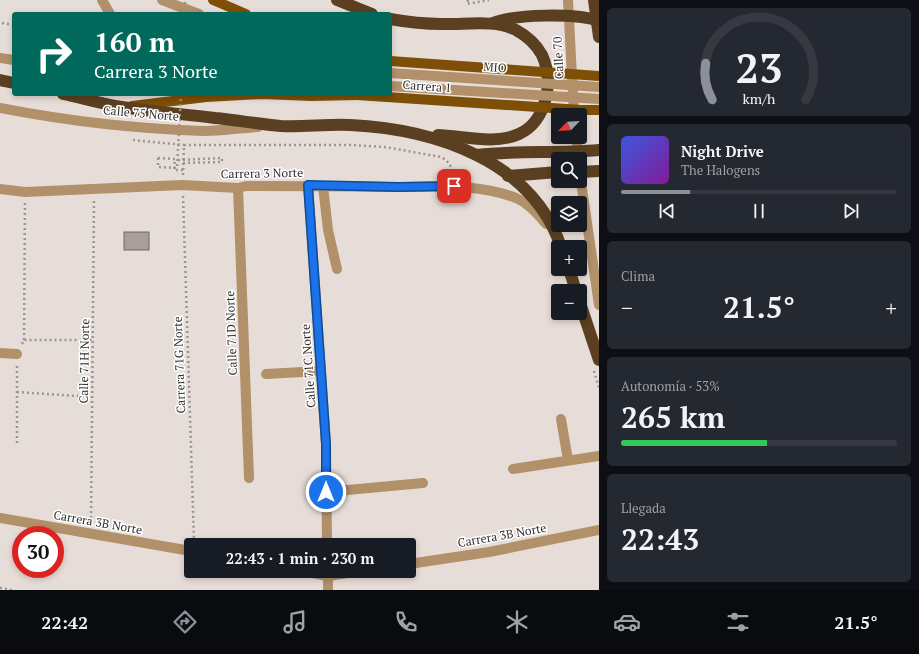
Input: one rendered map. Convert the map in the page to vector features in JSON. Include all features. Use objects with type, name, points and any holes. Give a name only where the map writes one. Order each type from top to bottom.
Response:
[{"type":"highway","points":[[337,0],[367,12]]},
{"type":"highway","points":[[594,0],[598,20],[599,38]]},
{"type":"highway","points":[[489,24],[514,18],[569,16],[598,20]]},
{"type":"highway","points":[[120,107],[280,126],[350,125],[403,132],[500,139],[519,134],[533,124],[544,107],[547,91],[547,72],[541,54],[528,38],[514,29],[505,26],[489,24],[438,24],[392,19]]},
{"type":"highway","points":[[0,80],[12,83]]},
{"type":"highway","name":"Carrera 1","points":[[72,96],[120,107]]},
{"type":"highway","points":[[403,132],[455,145],[477,155],[519,183],[542,207],[559,240]]},
{"type":"highway","points":[[587,153],[599,150]]},
{"type":"highway","points":[[477,155],[494,153],[551,155]]},
{"type":"highway","points":[[587,172],[599,171]]},
{"type":"highway","points":[[508,176],[551,173]]},
{"type":"highway","points":[[586,320],[599,360]]},
{"type":"main road","points":[[213,0],[241,12]]},
{"type":"main road","name":"Carrera 1","points":[[392,61],[599,76]]},
{"type":"main road","name":"Carrera 1","points":[[120,107],[224,96]]},
{"type":"main road","name":"Carrera 1","points":[[373,96],[599,110]]},
{"type":"street","points":[[102,0],[109,12]]},
{"type":"street","points":[[162,0],[194,12]]},
{"type":"street","name":"Calle 70","points":[[568,0],[574,108]]},
{"type":"street","points":[[0,58],[12,60]]},
{"type":"street","name":"MIO","points":[[392,73],[599,87]]},
{"type":"street","points":[[392,86],[599,99]]},
{"type":"street","name":"Calle 75 Norte","points":[[0,108],[58,118],[205,131],[280,126]]},
{"type":"street","name":"Carrera 3 Norte","points":[[0,189],[25,192],[182,185],[238,188],[246,186],[308,185],[454,186],[493,191],[518,199],[536,213],[557,235]]},
{"type":"street","name":"Calle 71C Norte","points":[[308,185],[326,444],[327,538]]},
{"type":"street","points":[[323,186],[328,230],[337,269]]},
{"type":"street","name":"Calle 71D Norte","points":[[238,188],[249,478]]},
{"type":"street","points":[[582,188],[599,305]]},
{"type":"street","points":[[0,353],[17,354]]},
{"type":"street","points":[[266,374],[321,371]]},
{"type":"street","points":[[561,419],[568,460]]},
{"type":"street","points":[[513,469],[599,456]]},
{"type":"street","points":[[326,492],[423,483]]},
{"type":"street","name":"Carrera 3B Norte","points":[[0,518],[184,550]]},
{"type":"street","name":"Carrera 3B Norte","points":[[416,563],[489,552],[599,530]]},
{"type":"street","points":[[328,578],[328,590]]},
{"type":"path","points":[[185,0],[185,12]]},
{"type":"path","points":[[468,0],[467,4],[489,0]]},
{"type":"path","points":[[2,23],[12,25]]},
{"type":"path","points":[[181,96],[177,168],[158,166],[158,158],[175,159],[174,170],[183,170]]},
{"type":"path","name":"Carrera 71G Norte","points":[[194,538],[182,185],[184,145],[343,145],[385,147],[441,157],[448,162],[452,169],[454,186]]},
{"type":"path","points":[[178,160],[222,158],[222,162],[183,163]]},
{"type":"path","name":"Calle 71H Norte","points":[[91,534],[94,189]]},
{"type":"path","points":[[17,443],[17,354],[24,340],[25,192]]},
{"type":"path","points":[[24,340],[93,340]]},
{"type":"path","points":[[17,392],[92,397]]},
{"type":"path","points":[[0,588],[12,590]]},
{"type":"building","points":[[124,232],[149,232],[149,250],[124,250]]},
{"type":"route","points":[[326,492],[326,444],[308,185],[398,187],[454,186]]}]
